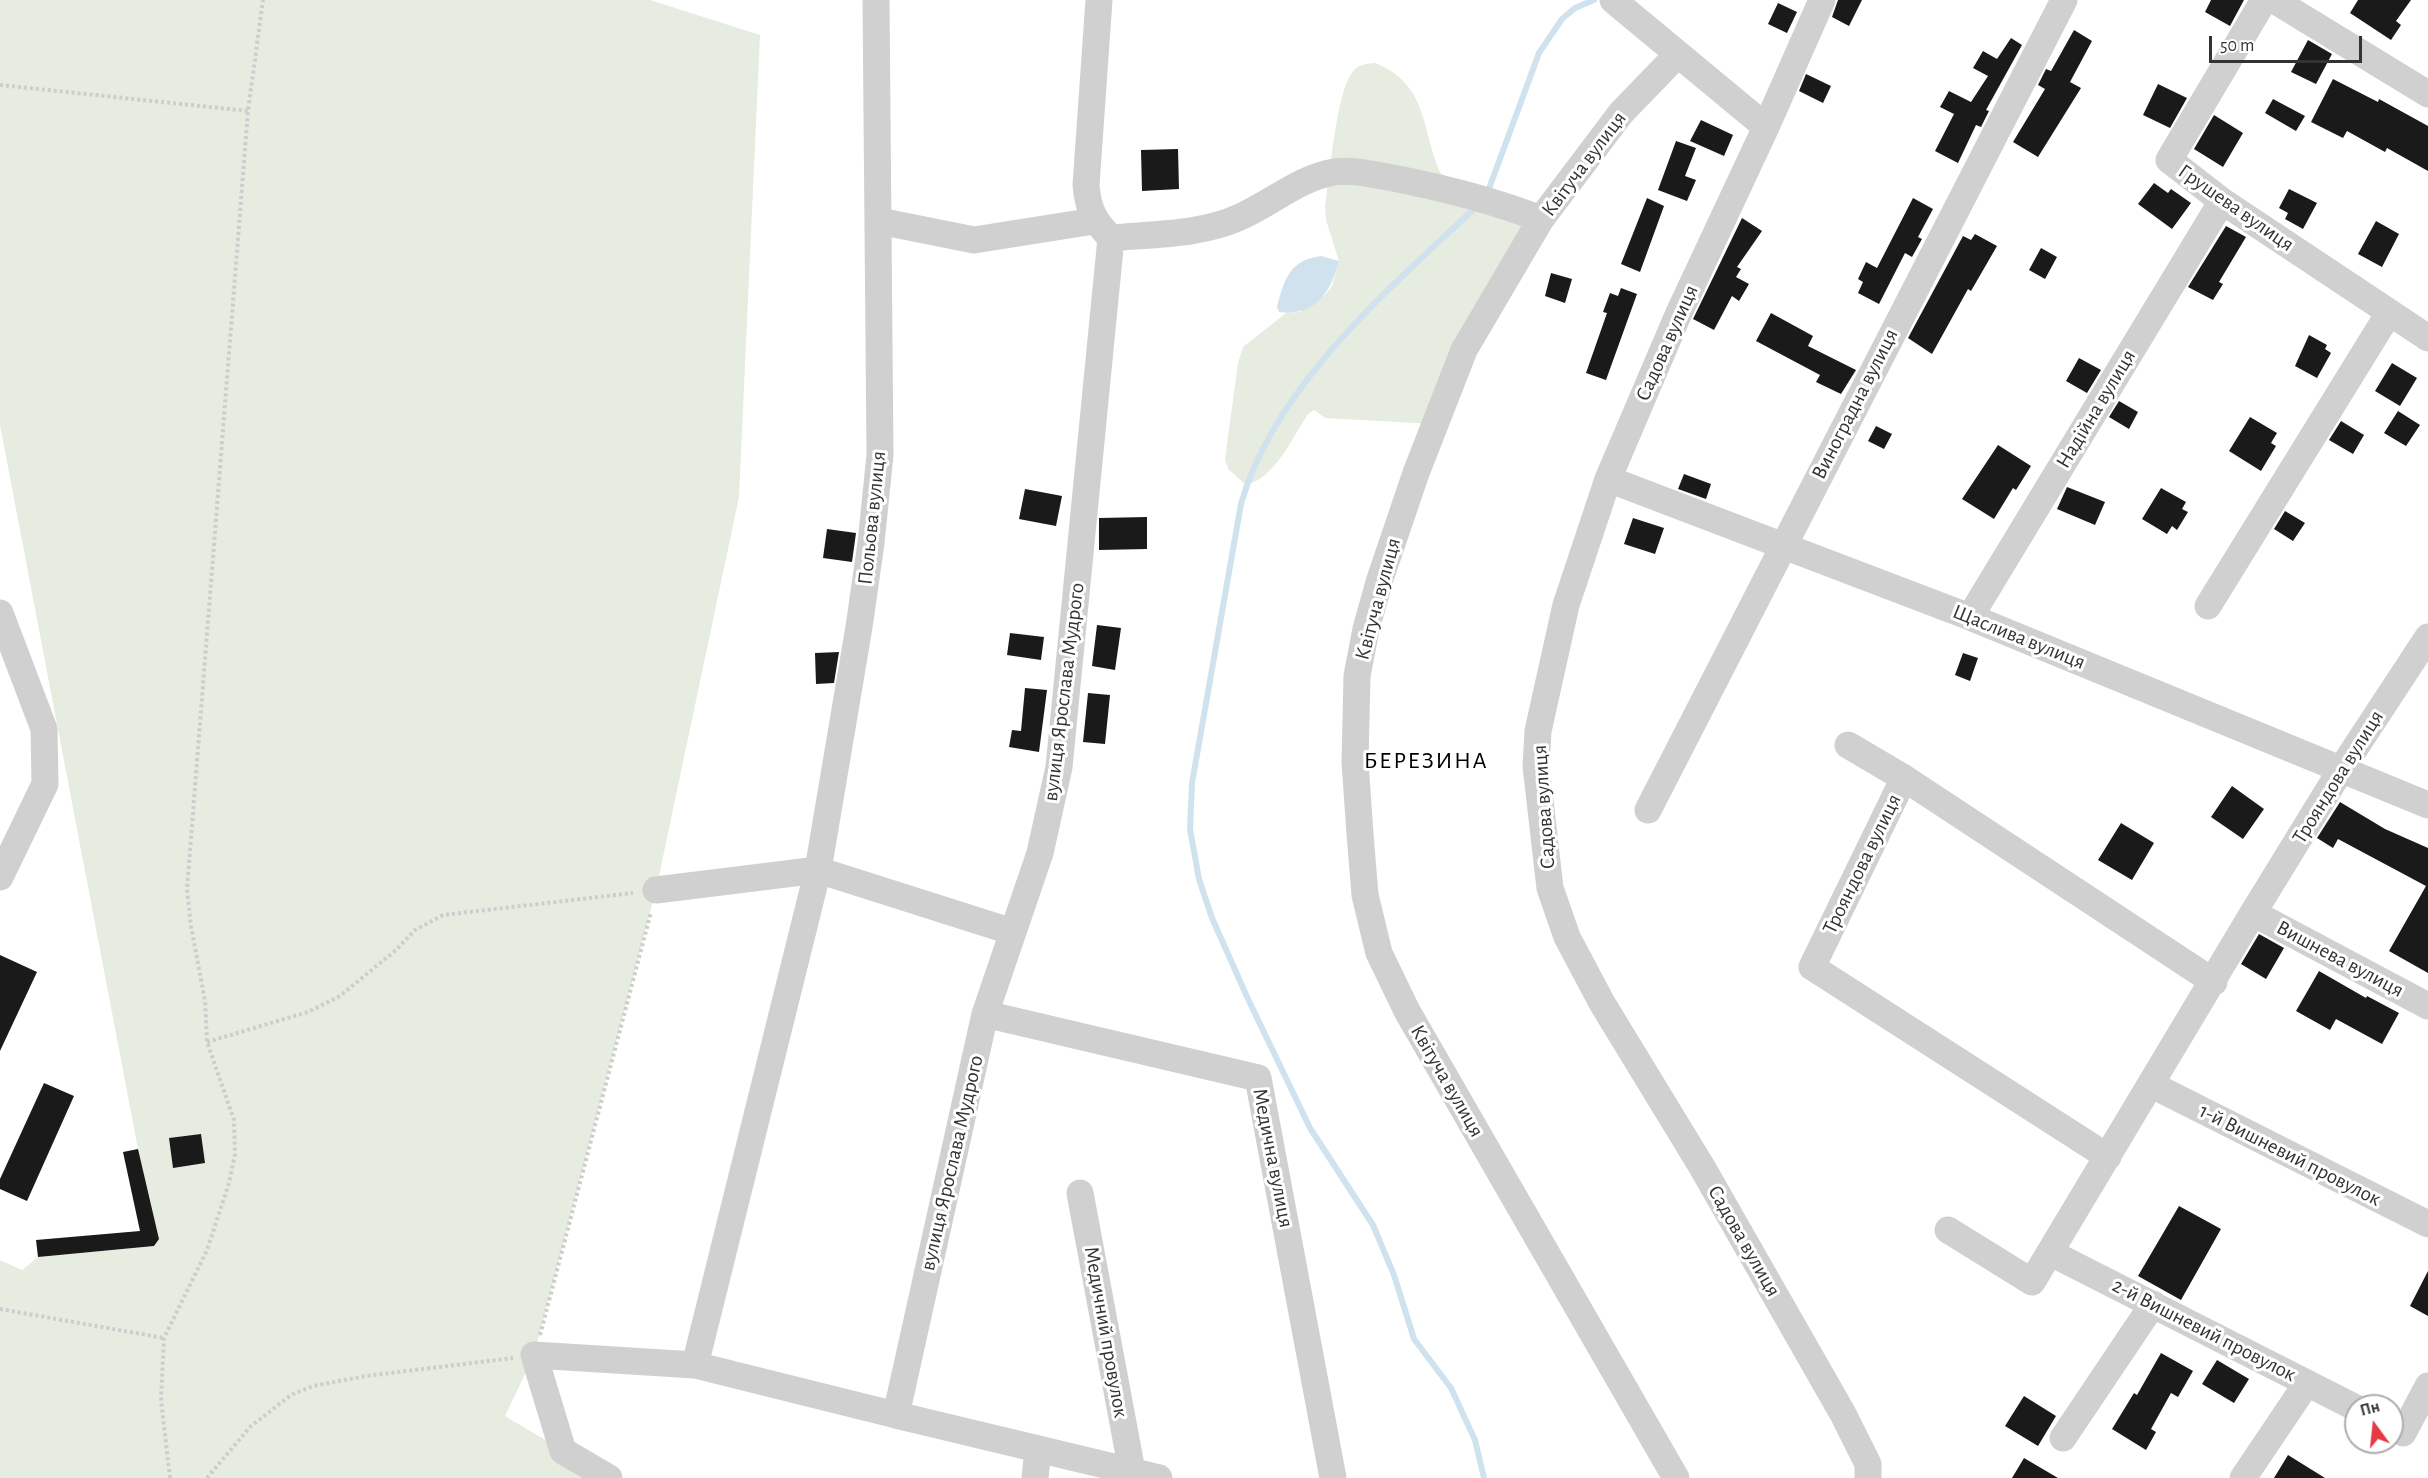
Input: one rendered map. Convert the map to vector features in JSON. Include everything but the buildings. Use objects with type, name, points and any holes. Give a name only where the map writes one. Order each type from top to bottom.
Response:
[{"type":"street","name":"Польова вулиця","points":[[695,1365],[818,870],[859,627],[877,499],[880,455],[876,0]]},
{"type":"street","name":"вулиця Ярослава Мудрого","points":[[896,1415],[985,1014],[1040,853],[1059,767],[1102,230],[1087,203],[1086,185],[1099,0]]},
{"type":"street","points":[[1613,0],[1766,127]]},
{"type":"street","name":"Садова вулиця","points":[[1822,0],[1766,127],[1678,315],[1608,479],[1566,605],[1538,731],[1536,766],[1550,888],[1557,914],[1583,970],[1702,1167],[1844,1414],[1868,1464],[1868,1478]]},
{"type":"street","name":"Виноградна вулиця","points":[[1648,810],[1782,545],[2064,0]]},
{"type":"street","name":"Грушева вулиця","points":[[2264,0],[2169,160],[2222,201],[2428,338]]},
{"type":"street","points":[[2274,0],[2428,94]]},
{"type":"street","name":"Квітуча вулиця","points":[[1676,1478],[1407,1011],[1379,953],[1365,895],[1355,741],[1357,676],[1366,629],[1416,473],[1464,350],[1542,219],[1621,113],[1678,54]]},
{"type":"street","points":[[879,221],[974,240],[1102,230],[1212,227],[1240,217],[1309,179],[1336,172],[1368,174],[1440,187],[1485,198],[1542,219]]},
{"type":"street","name":"Надійна вулиця","points":[[1970,617],[2222,201]]},
{"type":"street","points":[[2208,606],[2389,314]]},
{"type":"street","name":"Щаслива вулиця","points":[[1608,479],[1970,617],[2428,805]]},
{"type":"street","points":[[0,614],[44,729],[45,784],[0,877]]},
{"type":"street","name":"Трояндова вулиця","points":[[1948,1230],[2032,1282],[2342,768],[2428,637]]},
{"type":"street","points":[[1848,745],[1904,778]]},
{"type":"street","name":"Трояндова вулиця","points":[[2108,1157],[1812,967],[1904,778],[2214,982]]},
{"type":"street","points":[[656,890],[818,870],[1013,932]]},
{"type":"street","name":"Вишнева вулиця","points":[[2253,913],[2428,1006]]},
{"type":"street","name":"Медична вулиця","points":[[985,1014],[1258,1078],[1333,1478]]},
{"type":"street","name":"1-й Вишневий провулок","points":[[2152,1085],[2428,1224]]},
{"type":"street","name":"Медичний провулок","points":[[1080,1193],[1132,1471]]},
{"type":"street","name":"2-й Вишневий провулок","points":[[2051,1252],[2344,1402]]},
{"type":"street","points":[[2063,1438],[2152,1304]]},
{"type":"street","points":[[609,1478],[563,1451],[534,1355],[695,1365],[1159,1478]]},
{"type":"street","points":[[2243,1478],[2307,1383]]},
{"type":"street","points":[[2404,1431],[2428,1386]]},
{"type":"street","points":[[1035,1478],[1038,1449]]},
{"type":"path","points":[[170,1478],[161,1400],[164,1338],[207,1250],[229,1183],[235,1154],[234,1120],[207,1042],[205,1001],[191,926],[187,889],[248,111],[263,0]]},
{"type":"path","points":[[0,85],[248,111]]},
{"type":"path","points":[[207,1042],[298,1015],[340,996],[396,950],[415,930],[443,915],[656,890],[534,1355],[366,1376],[313,1386],[291,1395],[250,1427],[207,1478]]},
{"type":"path","points":[[0,1310],[164,1338]]},
{"type":"shaded area","points":[[0,0],[650,0],[760,35],[739,497],[656,890],[534,1355],[505,1416],[609,1478],[0,1478],[0,1260],[22,1270],[38,1257],[154,1246],[159,1238],[138,1149],[0,425]]},
{"type":"shaded area","points":[[1375,63],[1393,72],[1414,96],[1421,110],[1441,174],[1541,219],[1435,424],[1325,418],[1314,410],[1308,414],[1274,466],[1256,481],[1246,485],[1228,469],[1225,459],[1238,363],[1243,347],[1286,313],[1300,312],[1325,295],[1332,286],[1339,261],[1326,220],[1325,206],[1341,100],[1353,71],[1359,66]]},
{"type":"water","points":[[1321,256],[1339,261],[1331,283],[1320,300],[1312,306],[1292,313],[1279,312],[1277,307],[1290,272],[1302,262]]},
{"type":"waterway","points":[[1487,194],[1539,53],[1562,19],[1575,8],[1594,0]]},
{"type":"waterway","points":[[1477,206],[1373,305],[1307,379],[1280,419],[1257,461],[1241,504],[1192,783],[1190,829],[1199,879],[1212,918],[1248,999],[1310,1128],[1373,1225],[1394,1275],[1414,1339],[1451,1388],[1475,1440],[1484,1478]]},
{"type":"district","name":"БЕРЕЗИНА","points":[[1426,761]]}]
